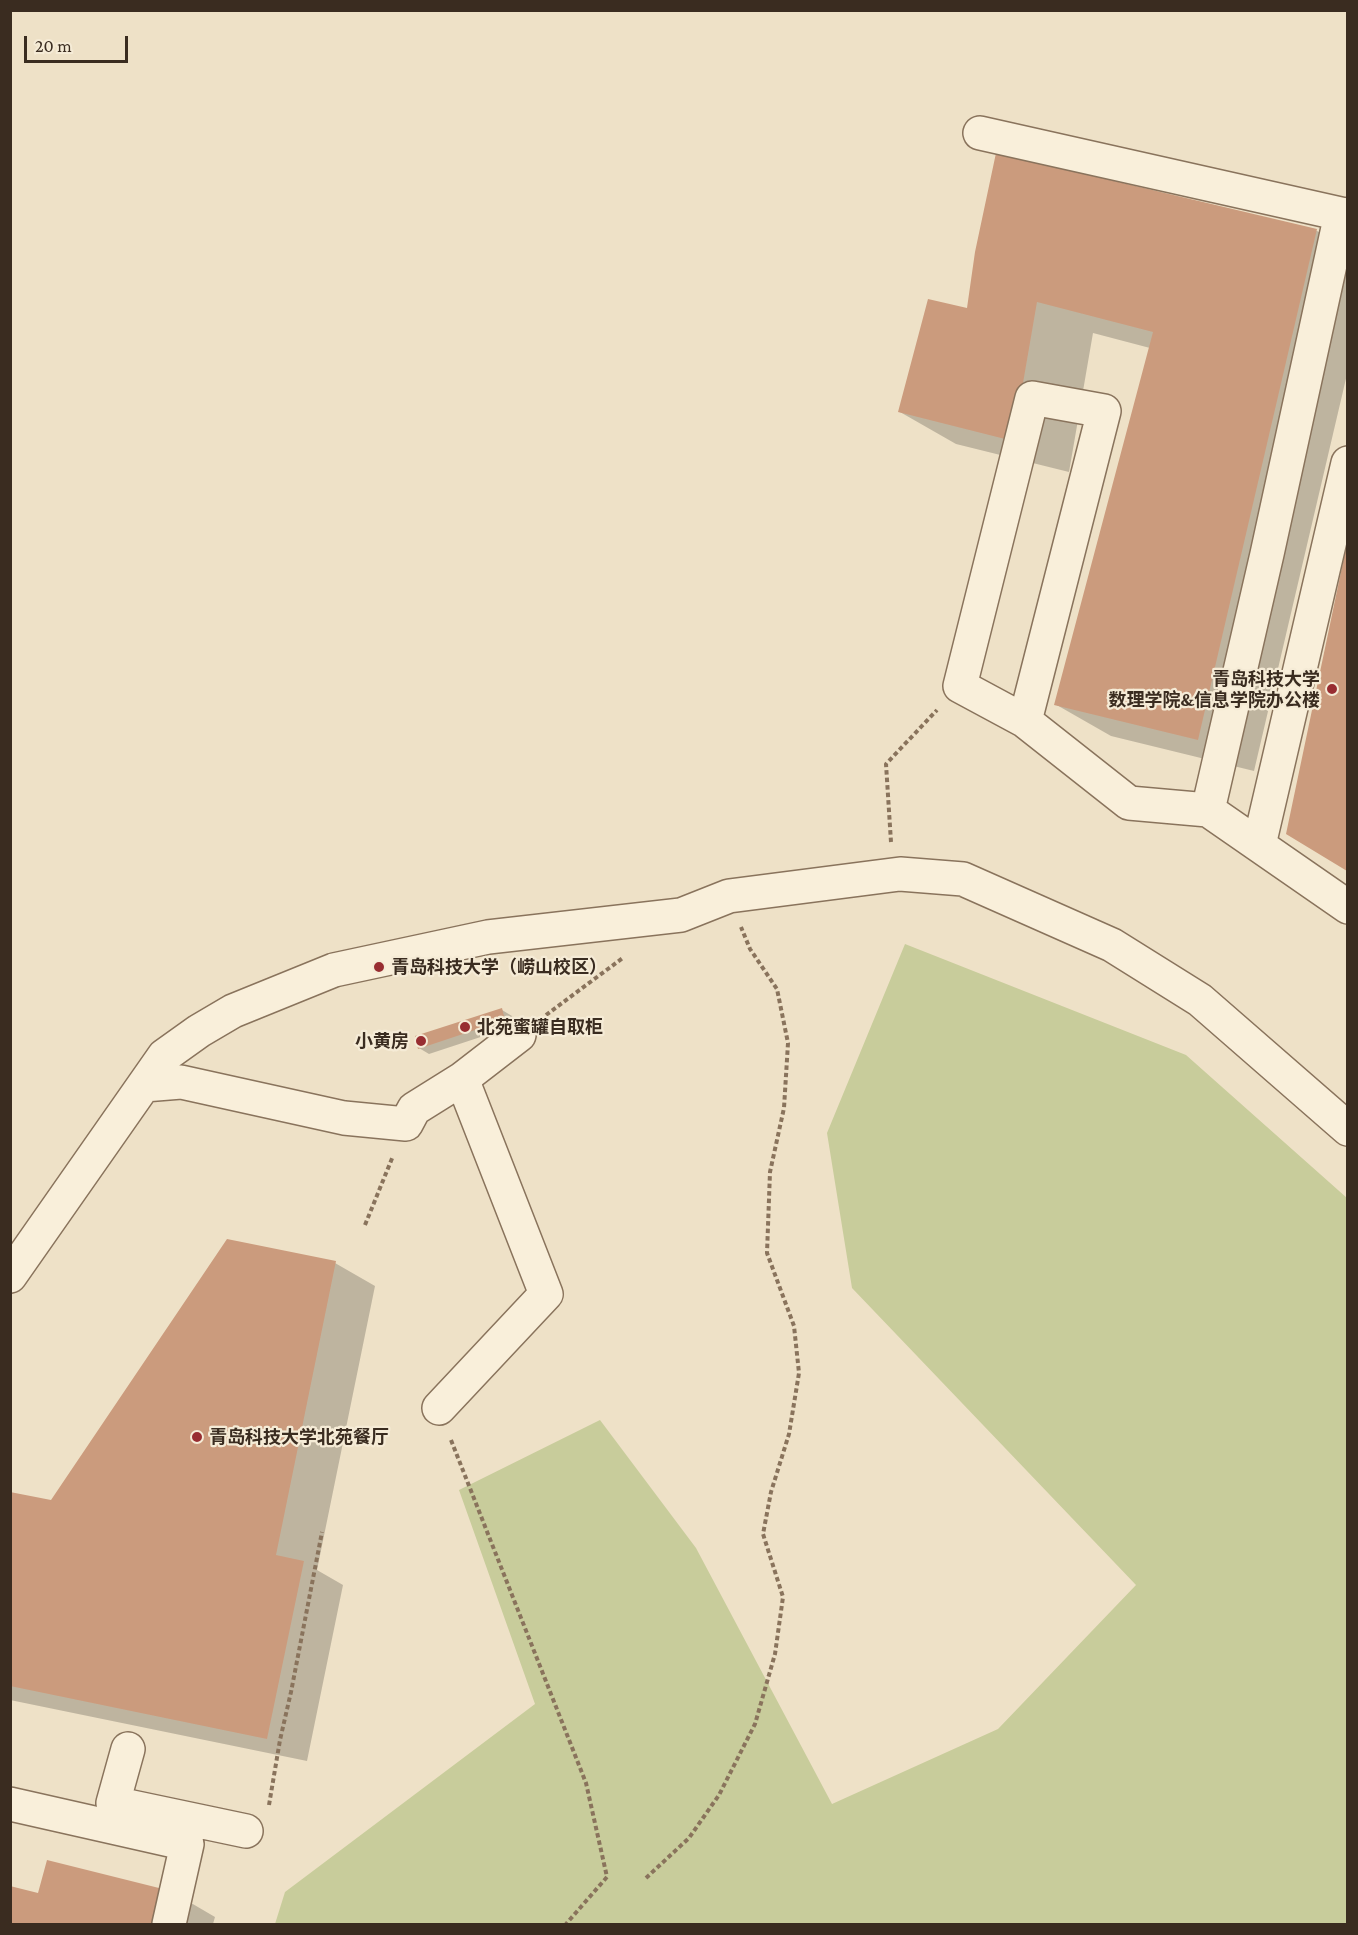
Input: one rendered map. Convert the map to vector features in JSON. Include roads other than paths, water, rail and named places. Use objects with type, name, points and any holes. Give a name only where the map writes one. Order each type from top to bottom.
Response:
[{"type":"lane","points":[[980,133],[1344,215],[1208,810]]},
{"type":"lane","points":[[1025,721],[1104,411],[1032,398],[960,686],[1025,721],[1129,803],[1208,810],[1347,907]]},
{"type":"lane","points":[[1259,845],[1347,463]]},
{"type":"lane","points":[[10,1276],[164,1056],[199,1031],[233,1011],[334,970],[488,937],[681,915],[729,896],[900,874],[963,879],[1112,945],[1200,1000],[1347,1129]]},
{"type":"lane","points":[[144,1085],[181,1082],[344,1118],[406,1124],[414,1109],[462,1080],[519,1035]]},
{"type":"lane","points":[[439,1408],[546,1293],[462,1080]]},
{"type":"lane","points":[[128,1749],[113,1803],[246,1831]]},
{"type":"lane","points":[[10,1804],[187,1844],[169,1924]]},
{"type":"place","name":"青岛科技大学 数理学院&信息学院办公楼","points":[[1332,689]]},
{"type":"place","name":"青岛科技大学（崂山校区）","points":[[379,967]]},
{"type":"place","name":"北苑蜜罐自取柜","points":[[465,1027]]},
{"type":"place","name":"小黄房","points":[[421,1041]]},
{"type":"place","name":"青岛科技大学北苑餐厅","points":[[197,1437]]}]
